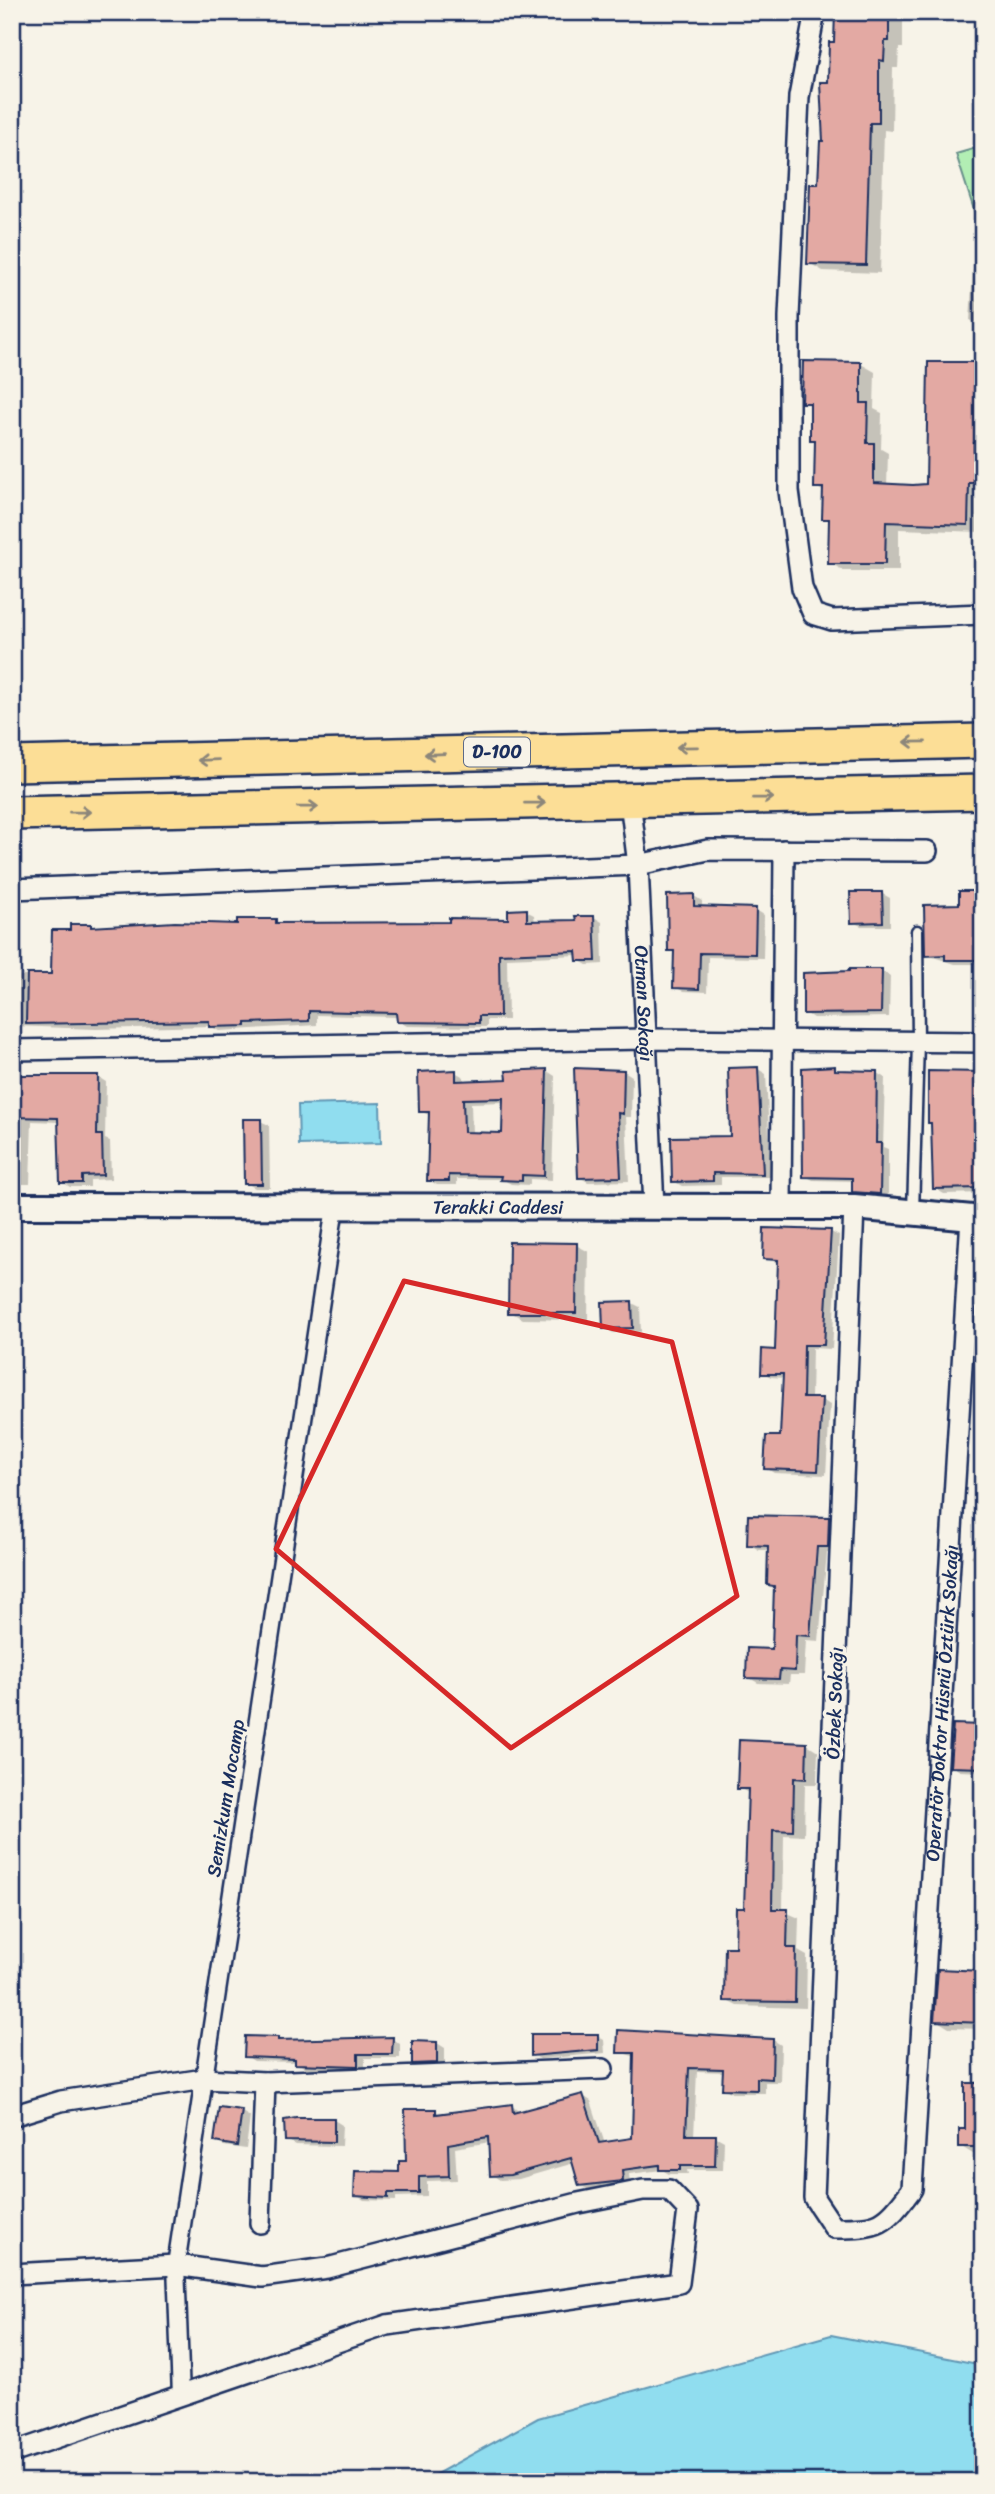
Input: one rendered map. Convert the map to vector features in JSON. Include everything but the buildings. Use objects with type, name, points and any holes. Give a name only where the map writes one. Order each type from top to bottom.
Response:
[{"type":"highway","name":"D-100","points":[[12,764],[983,741]]},
{"type":"highway","points":[[12,813],[983,792]]},
{"type":"street","points":[[815,12],[799,97],[789,317],[789,491],[802,588],[813,614],[832,620],[983,614]]},
{"type":"street","name":"Otman Sokağı","points":[[630,801],[638,865],[654,1207]]},
{"type":"street","points":[[12,889],[638,865],[708,849],[927,851]]},
{"type":"street","points":[[781,1207],[784,849]]},
{"type":"street","points":[[12,1050],[646,1039],[983,1042]]},
{"type":"street","name":"Terakki Caddesi","points":[[12,1206],[854,1207],[977,1218]]},
{"type":"street","name":"Semizkum Mocamp","points":[[181,2396],[176,2265],[335,1207]]},
{"type":"street","name":"Özbek Sokağı","points":[[854,1207],[814,2198],[834,2228],[869,2228],[889,2219],[912,2189]]},
{"type":"street","name":"Operatör Doktor Hüsnü Öztürk Sokağı","points":[[912,2189],[977,1218]]},
{"type":"street","points":[[12,2116],[61,2101],[204,2079],[265,2082],[603,2069]]},
{"type":"street","points":[[260,2223],[265,2082]]},
{"type":"street","points":[[12,2274],[176,2265],[262,2277],[327,2269],[508,2219],[643,2190],[669,2190],[688,2210],[679,2283],[387,2325],[12,2453]]},
{"type":"lane","points":[[913,1212],[918,1042],[917,930]]},
{"type":"highlighted area","points":[[404,1281],[672,1342],[737,1596],[511,1748],[276,1549]]},
{"type":"green space","points":[[983,146],[983,210],[975,213],[956,154]]},
{"type":"water","points":[[380,1103],[381,1143],[299,1145],[298,1105]]},
{"type":"water","points":[[831,2335],[983,2365],[983,2482],[422,2482],[538,2418]]}]
